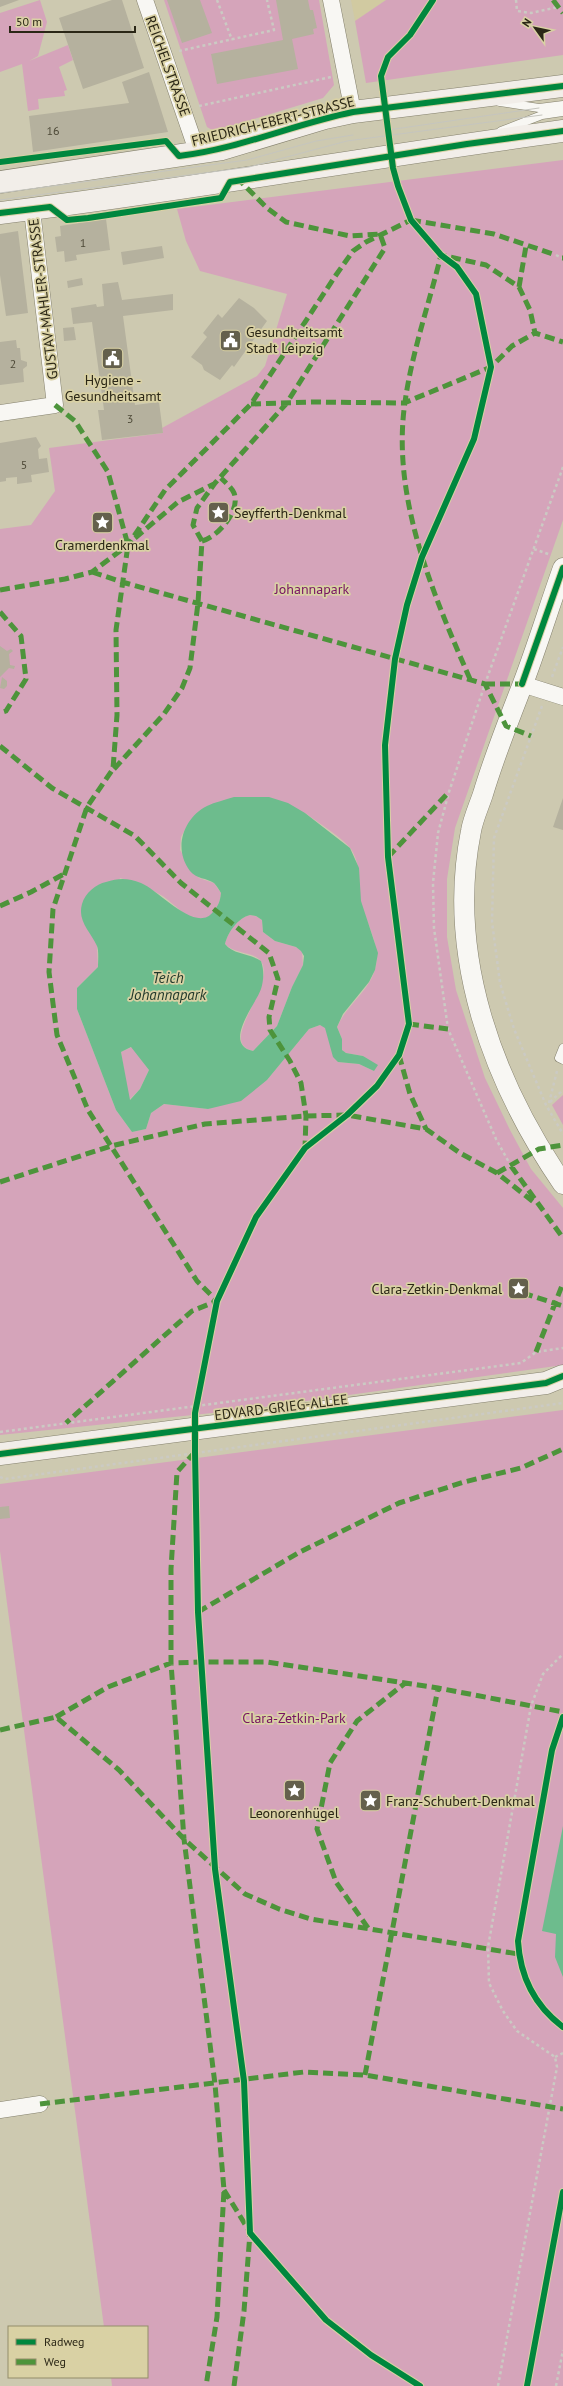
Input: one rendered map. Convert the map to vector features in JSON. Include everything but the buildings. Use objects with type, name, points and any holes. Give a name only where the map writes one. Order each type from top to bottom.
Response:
[{"type":"main road","name":"FRIEDRICH-EBERT-STRASSE","points":[[0,182],[198,154],[248,143],[325,118],[353,112],[563,86]]},
{"type":"main road","points":[[0,213],[32,210],[234,181],[467,144],[563,131]]},
{"type":"main road","name":"EDVARD-GRIEG-ALLEE","points":[[0,1454],[557,1382]]},
{"type":"street","name":"REICHELSTRASSE","points":[[145,0],[163,54],[184,109],[198,154]]},
{"type":"street","points":[[331,0],[353,112]]},
{"type":"street","name":"GUSTAV-MAHLER-STRASSE","points":[[0,413],[55,405],[32,210]]},
{"type":"street","points":[[559,562],[522,684],[492,763],[471,830],[464,878],[466,947],[486,1033],[505,1083],[539,1149],[563,1184]]},
{"type":"street","points":[[522,684],[563,697]]},
{"type":"street","points":[[0,2110],[40,2104]]},
{"type":"lane","points":[[471,98],[539,108],[563,105]]},
{"type":"lane","points":[[467,144],[542,115],[563,112]]},
{"type":"lane","points":[[561,1059],[563,1048]]},
{"type":"path","points":[[217,0],[232,40]]},
{"type":"path","points":[[163,54],[274,30],[267,0]]},
{"type":"path","points":[[384,107],[381,76],[388,56],[410,35],[433,0]]},
{"type":"path","points":[[516,0],[516,12],[531,13],[558,7]]},
{"type":"path","points":[[184,109],[345,74]]},
{"type":"path","points":[[556,255],[562,258]]},
{"type":"path","points":[[511,1166],[496,1139],[448,1029],[434,928],[433,883],[438,833],[449,792],[563,467]]},
{"type":"path","points":[[534,549],[559,562]]},
{"type":"path","points":[[563,648],[494,838],[492,922],[500,983],[514,1029],[563,1134]]},
{"type":"path","points":[[548,1104],[561,1059]]},
{"type":"path","points":[[548,1104],[563,1090]]},
{"type":"path","points":[[0,1432],[521,1363],[536,1352],[563,1348]]},
{"type":"path","points":[[0,1477],[5,1479],[563,1404]]},
{"type":"path","points":[[498,2386],[557,2066],[555,2058],[517,2030],[503,2011],[489,1983],[488,1947],[531,1706],[543,1674],[563,1654]]},
{"type":"path","points":[[555,2058],[563,2053]]},
{"type":"path","points":[[556,2386],[563,2350]]},
{"type":"shaded area","points":[[351,0],[386,0],[355,21]]},
{"type":"green space","points":[[40,0],[47,22],[38,56],[29,61],[68,45],[73,60],[59,67],[67,90],[64,91],[65,96],[38,99],[39,109],[28,111],[22,64],[0,72],[0,13]]},
{"type":"green space","points":[[164,0],[319,0],[334,85],[323,98],[214,131],[207,127]]},
{"type":"green space","points":[[386,0],[563,0],[563,55],[366,83],[355,21]]},
{"type":"green space","name":"Johannapark","points":[[563,160],[563,520],[455,828],[447,879],[447,937],[456,990],[485,1078],[531,1169],[563,1208],[563,1365],[241,1410],[0,1435],[0,529],[31,525],[55,491],[49,448],[163,433],[162,428],[257,376],[265,366],[287,294],[200,271],[186,241],[177,209]],"holes":[[[305,813],[336,835],[347,845],[351,849],[357,862],[361,902],[375,943],[377,960],[375,969],[368,984],[346,1012],[337,1027],[342,1039],[342,1050],[346,1053],[363,1056],[374,1071],[359,1064],[338,1062],[325,1027],[320,1025],[309,1029],[267,1080],[208,1109],[164,1104],[151,1113],[146,1129],[132,1132],[116,1110],[77,1009],[77,988],[98,967],[97,946],[120,878],[156,892],[193,918],[200,920],[207,918],[216,908],[221,893],[214,883],[199,878],[180,850],[181,837],[188,824]]]},
{"type":"green space","points":[[250,915],[256,916],[262,920],[263,932],[275,941],[296,947],[302,951],[303,965],[292,987],[277,1026],[253,1051],[244,1046],[241,1038],[243,1026],[261,987],[264,974],[262,963],[259,959],[234,950],[225,944],[228,935],[234,926],[241,919]]},
{"type":"green space","points":[[132,1047],[149,1070],[140,1089],[129,1100],[121,1052]]},
{"type":"green space","points":[[563,1095],[563,1125],[552,1105]]},
{"type":"green space","name":"Clara-Zetkin-Park","points":[[563,1410],[563,2386],[112,2386],[111,2378],[148,2378],[148,2326],[104,2326],[0,1551],[0,1484]]},
{"type":"water","name":"Teich Johannapark","points":[[234,797],[269,797],[288,803],[305,813],[350,848],[359,868],[361,901],[378,953],[375,970],[369,982],[343,1014],[337,1027],[342,1039],[342,1050],[346,1053],[363,1056],[378,1065],[374,1071],[359,1064],[338,1062],[333,1057],[325,1028],[320,1025],[309,1029],[267,1080],[241,1101],[208,1109],[164,1104],[151,1113],[146,1129],[132,1132],[116,1110],[77,1009],[77,988],[98,967],[98,948],[81,916],[83,900],[91,890],[102,883],[128,879],[149,887],[188,915],[197,918],[206,917],[216,908],[221,893],[214,883],[195,876],[190,871],[182,853],[183,835],[192,818],[199,811],[207,806]],"holes":[[[250,915],[256,916],[262,920],[263,932],[275,941],[296,947],[304,956],[303,965],[292,987],[277,1026],[253,1051],[244,1047],[240,1040],[241,1032],[248,1013],[261,989],[263,982],[262,964],[261,961],[256,958],[237,952],[225,944],[228,935],[234,926],[241,919]],[[131,1047],[149,1070],[140,1089],[130,1100],[121,1052]]]},
{"type":"water","points":[[563,1826],[563,1977],[555,1957],[556,1934],[542,1931]]},
{"type":"tram line","points":[[388,130],[539,108]]},
{"type":"tram line","points":[[0,200],[249,167],[347,141],[542,115]]},
{"type":"tram line","points":[[0,193],[247,160],[316,141],[353,135]]},
{"type":"marked path","points":[[553,0],[563,13]]},
{"type":"marked path","points":[[114,769],[164,714],[182,688],[190,668],[198,603],[202,541],[193,525],[197,508],[215,483],[286,404],[385,248],[380,234],[350,236],[286,222],[267,208],[239,180]]},
{"type":"marked path","points":[[411,220],[494,234],[556,255]]},
{"type":"marked path","points":[[0,590],[65,579],[92,572],[128,545],[165,490],[251,404],[353,251],[366,242],[411,220]]},
{"type":"marked path","points":[[519,287],[526,246]]},
{"type":"marked path","points":[[470,679],[429,579],[418,544],[404,473],[402,438],[408,383],[416,346],[441,255],[486,265],[519,287],[530,310],[535,333],[563,342]]},
{"type":"marked path","points":[[251,404],[311,402],[404,403],[491,367],[512,346],[535,333]]},
{"type":"marked path","points":[[55,405],[75,421],[108,472],[128,545],[116,630],[117,715],[113,769],[87,807],[53,909],[49,972],[57,1035],[88,1110],[197,1281],[217,1301],[192,1311],[66,1423]]},
{"type":"marked path","points":[[202,541],[221,529],[227,522],[234,507],[234,493],[221,478]]},
{"type":"marked path","points":[[135,538],[178,502],[214,484]]},
{"type":"marked path","points":[[92,572],[122,582],[485,684],[506,726],[531,736]]},
{"type":"marked path","points":[[0,612],[21,636],[26,679],[6,711],[0,713]]},
{"type":"marked path","points":[[485,684],[522,684]]},
{"type":"marked path","points":[[0,746],[52,788],[135,836],[181,883],[269,953],[278,979],[269,1017],[270,1030],[290,1061],[301,1083],[306,1116],[305,1148]]},
{"type":"marked path","points":[[388,857],[449,792]]},
{"type":"marked path","points":[[0,906],[31,892],[64,874]]},
{"type":"marked path","points":[[409,1024],[448,1029]]},
{"type":"marked path","points":[[399,1055],[410,1094],[426,1129]]},
{"type":"marked path","points":[[0,1182],[111,1146],[205,1124],[306,1116],[347,1115],[426,1129],[460,1153],[497,1173],[536,1204]]},
{"type":"marked path","points":[[497,1173],[539,1149],[563,1145]]},
{"type":"marked path","points":[[511,1166],[563,1238]]},
{"type":"marked path","points":[[536,1352],[563,1283]]},
{"type":"marked path","points":[[523,1293],[563,1306]]},
{"type":"marked path","points":[[198,1612],[298,1553],[399,1503],[464,1482],[521,1468],[563,1449]]},
{"type":"marked path","points":[[195,1452],[177,1472],[171,1569],[171,1663],[184,1839],[215,2084],[224,2190],[217,2317],[206,2386]]},
{"type":"marked path","points":[[56,1717],[108,1687],[171,1663],[201,1662],[267,1662],[438,1688],[563,1712]]},
{"type":"marked path","points":[[368,1928],[336,1882],[317,1829],[330,1763],[357,1721],[404,1684]]},
{"type":"marked path","points":[[365,2075],[438,1688]]},
{"type":"marked path","points":[[0,1730],[56,1717],[119,1770],[184,1839],[245,1894],[279,1909],[311,1919],[518,1954]]},
{"type":"marked path","points":[[40,2104],[304,2072],[365,2075],[563,2109]]},
{"type":"marked path","points":[[224,2190],[248,2229]]},
{"type":"marked path","points":[[234,2386],[244,2311],[250,2233]]},
{"type":"cycle path","points":[[420,2386],[371,2355],[326,2320],[250,2233],[244,2081],[215,1869],[198,1612],[195,1413],[217,1301],[256,1217],[305,1148],[347,1115],[377,1086],[399,1055],[409,1024],[388,857],[385,745],[395,659],[407,605],[422,557],[474,439],[491,367],[476,294],[457,267],[441,255],[411,220],[393,168],[381,76],[388,57],[410,35],[433,0]]},
{"type":"cycle path","points":[[0,162],[166,141],[179,156],[223,148],[353,112],[563,86]]},
{"type":"cycle path","points":[[0,213],[50,207],[67,220],[88,218],[221,198],[230,182],[467,144],[563,131]]},
{"type":"cycle path","points":[[522,684],[563,568]]},
{"type":"cycle path","points":[[0,1454],[546,1383],[563,1376]]},
{"type":"cycle path","points":[[563,1717],[552,1750],[518,1941],[522,1966],[531,1989],[544,2010],[563,2027]]},
{"type":"cycle path","points":[[527,2386],[563,2192]]},
{"type":"place","name":"Gesundheitsamt Stadt Leipzig","points":[[230,340]]},
{"type":"place","name":"Hygiene - Gesundheitsamt","points":[[113,358]]},
{"type":"place","name":"Seyfferth-Denkmal","points":[[218,513]]},
{"type":"place","name":"Cramerdenkmal","points":[[102,523]]},
{"type":"place","name":"Clara-Zetkin-Denkmal","points":[[518,1289]]},
{"type":"place","name":"Leonorenhügel","points":[[294,1791]]},
{"type":"place","name":"Franz-Schubert-Denkmal","points":[[370,1801]]}]
